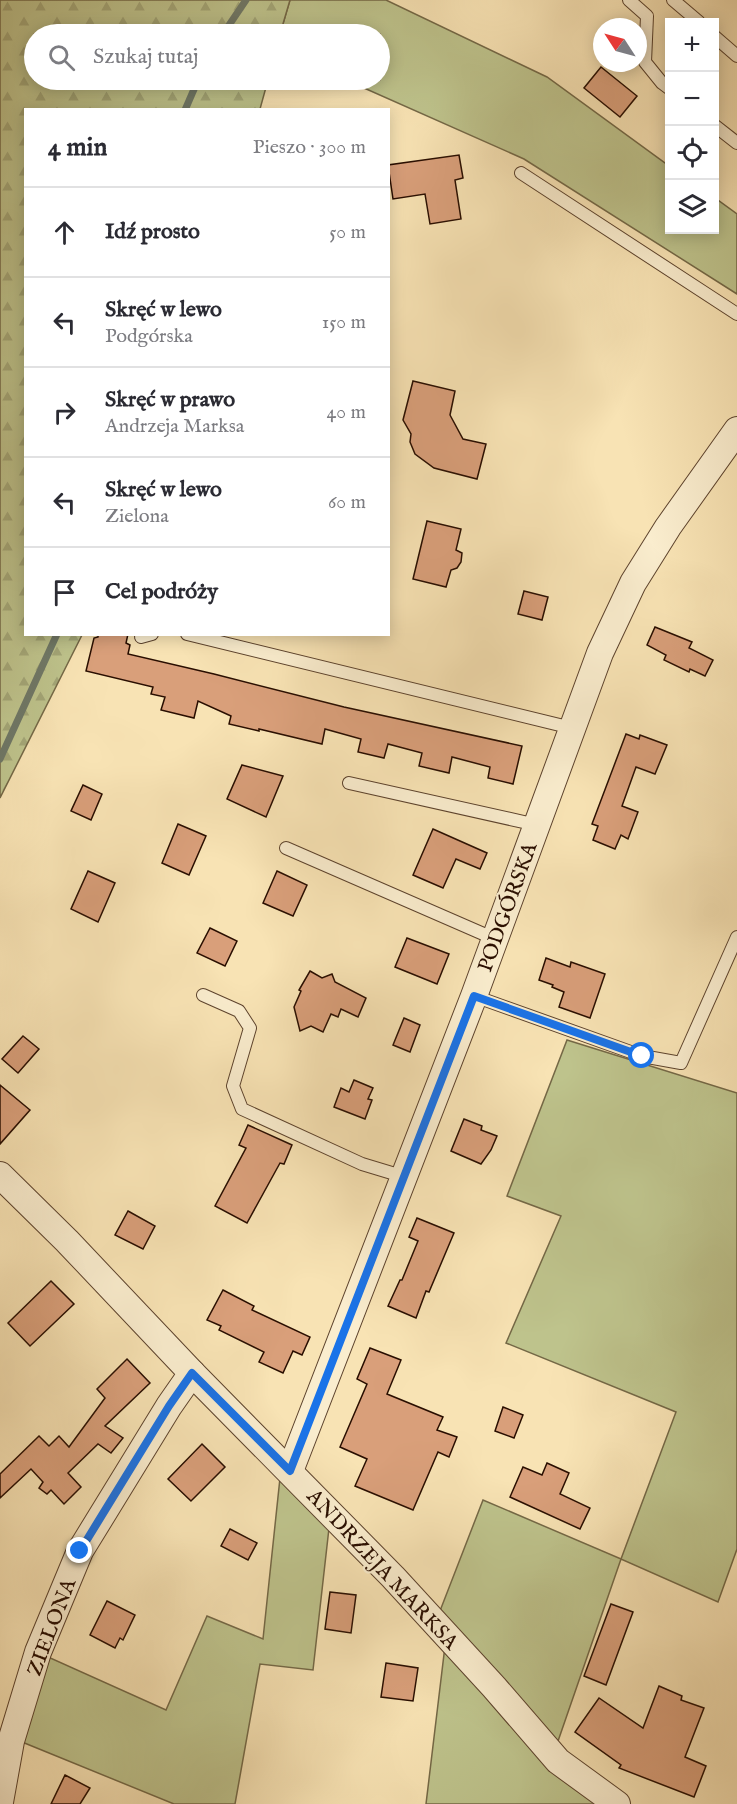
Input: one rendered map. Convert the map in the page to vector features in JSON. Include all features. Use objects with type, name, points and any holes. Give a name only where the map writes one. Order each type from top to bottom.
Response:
[{"type":"street","name":"PODGÓRSKA","points":[[290,1471],[474,996],[600,653],[633,583],[668,527],[736,432]]},
{"type":"street","name":"ANDRZEJA MARKSA","points":[[0,1175],[393,1577],[558,1761],[617,1804]]},
{"type":"street","name":"ZIELONA","points":[[0,1802],[11,1741],[38,1652],[80,1551],[169,1406],[192,1373]]},
{"type":"lane","points":[[629,0],[647,16],[645,62],[665,86]]},
{"type":"lane","points":[[673,0],[694,18]]},
{"type":"lane","points":[[719,40],[737,56]]},
{"type":"lane","points":[[715,126],[737,143]]},
{"type":"lane","points":[[521,173],[737,314]]},
{"type":"lane","points":[[195,636],[572,728]]},
{"type":"lane","points":[[349,783],[537,825]]},
{"type":"lane","points":[[286,848],[495,939]]},
{"type":"lane","points":[[474,996],[642,1056],[681,1063],[737,937]]},
{"type":"lane","points":[[203,995],[239,1011],[250,1028],[233,1086],[242,1109],[362,1164],[405,1177]]},
{"type":"green space","points":[[0,0],[290,0],[283,24],[24,24],[24,90],[265,90],[260,108],[24,108],[24,636],[81,636],[0,798]]},
{"type":"green space","points":[[290,0],[386,0],[547,77],[665,163],[665,234],[719,234],[719,201],[737,214],[737,294],[524,159],[369,90],[390,90],[390,24],[283,24]]},
{"type":"green space","points":[[567,1040],[737,1093],[737,1549],[718,1602],[621,1559],[676,1412],[506,1343],[561,1216],[507,1196]]},
{"type":"green space","points":[[280,1478],[329,1528],[313,1670],[260,1664],[235,1804],[174,1804],[22,1742],[46,1656],[166,1710],[207,1616],[263,1639]]},
{"type":"green space","points":[[483,1500],[621,1559],[557,1744],[438,1616]]},
{"type":"green space","points":[[445,1646],[601,1804],[426,1804]]},
{"type":"building","points":[[597,72],[607,72],[637,96],[620,117],[584,88]]},
{"type":"building","points":[[459,155],[463,178],[455,180],[461,219],[430,224],[425,194],[393,199],[390,165]]},
{"type":"building","points":[[413,381],[455,391],[450,415],[463,439],[486,444],[477,479],[434,468],[415,454],[410,442],[411,434],[403,420]]},
{"type":"building","points":[[427,521],[461,529],[456,550],[462,553],[461,562],[457,568],[451,570],[446,587],[413,579]]},
{"type":"building","points":[[524,591],[548,597],[542,620],[518,614]]},
{"type":"building","points":[[655,627],[692,642],[689,648],[713,660],[705,676],[690,669],[689,672],[664,660],[666,655],[647,645]]},
{"type":"building","points":[[128,636],[126,643],[130,645],[128,654],[344,707],[522,746],[513,784],[488,778],[490,767],[452,757],[449,773],[419,766],[422,753],[388,744],[384,758],[358,752],[361,739],[325,729],[322,744],[229,724],[231,716],[198,701],[194,718],[161,710],[165,697],[151,694],[153,687],[86,671],[94,638]]},
{"type":"building","points":[[626,734],[639,739],[640,735],[667,745],[655,774],[636,767],[622,806],[638,812],[628,839],[621,835],[615,849],[593,840],[598,826],[592,824]]},
{"type":"building","points":[[242,765],[283,776],[266,817],[227,799]]},
{"type":"building","points":[[83,785],[102,794],[91,820],[71,811]]},
{"type":"building","points":[[178,824],[206,836],[189,875],[162,863]]},
{"type":"building","points":[[433,829],[487,853],[480,869],[456,859],[443,888],[413,875]]},
{"type":"building","points":[[88,871],[115,883],[98,922],[71,909]]},
{"type":"building","points":[[277,871],[307,885],[293,916],[263,903]]},
{"type":"building","points":[[210,928],[237,941],[225,966],[197,953]]},
{"type":"building","points":[[407,938],[449,954],[437,984],[395,967]]},
{"type":"building","points":[[546,958],[570,967],[571,962],[605,974],[590,1018],[559,1007],[564,992],[539,980]]},
{"type":"building","points":[[310,971],[322,978],[332,974],[335,982],[366,998],[358,1017],[341,1009],[338,1017],[331,1014],[323,1032],[311,1026],[300,1031],[294,1007],[301,991],[299,990]]},
{"type":"building","points":[[404,1018],[420,1025],[410,1052],[393,1045]]},
{"type":"building","points":[[23,1036],[39,1049],[18,1073],[2,1059]]},
{"type":"building","points":[[354,1080],[373,1088],[368,1099],[372,1100],[365,1119],[334,1107],[341,1088],[349,1092]]},
{"type":"building","points":[[0,1085],[30,1110],[0,1144]]},
{"type":"building","points":[[464,1119],[482,1126],[481,1130],[497,1136],[481,1164],[451,1151]]},
{"type":"building","points":[[248,1125],[292,1145],[284,1164],[280,1163],[247,1223],[215,1206],[246,1148],[239,1145]]},
{"type":"building","points":[[128,1211],[155,1226],[143,1249],[115,1235]]},
{"type":"building","points":[[417,1218],[454,1233],[429,1292],[426,1291],[416,1318],[388,1306],[402,1280],[418,1241],[409,1237]]},
{"type":"building","points":[[51,1281],[74,1304],[30,1346],[8,1323]]},
{"type":"building","points":[[223,1290],[254,1306],[252,1310],[310,1337],[302,1355],[293,1351],[283,1373],[259,1362],[264,1352],[219,1330],[221,1326],[207,1320]]},
{"type":"building","points":[[370,1348],[401,1360],[387,1394],[443,1417],[437,1430],[457,1437],[449,1457],[438,1452],[413,1510],[355,1486],[367,1459],[340,1447],[367,1384],[357,1379]]},
{"type":"building","points":[[127,1359],[150,1383],[105,1426],[123,1438],[111,1453],[98,1444],[68,1473],[81,1487],[64,1504],[51,1490],[47,1494],[39,1488],[43,1482],[31,1469],[0,1498],[0,1474],[39,1436],[49,1446],[59,1436],[69,1447],[105,1398],[97,1389]]},
{"type":"building","points":[[503,1407],[523,1415],[514,1438],[495,1431]]},
{"type":"building","points":[[202,1444],[225,1467],[191,1501],[168,1479]]},
{"type":"building","points":[[547,1463],[569,1473],[560,1494],[590,1508],[580,1529],[510,1497],[523,1467],[542,1475]]},
{"type":"building","points":[[230,1529],[257,1543],[248,1560],[221,1546]]},
{"type":"building","points":[[330,1592],[356,1595],[351,1633],[325,1629]]},
{"type":"building","points":[[107,1601],[135,1615],[123,1640],[120,1638],[115,1648],[90,1635]]},
{"type":"building","points":[[611,1604],[633,1612],[606,1685],[584,1676]]},
{"type":"building","points":[[386,1663],[418,1668],[413,1701],[381,1697]]},
{"type":"building","points":[[659,1686],[682,1696],[681,1700],[704,1708],[685,1757],[706,1766],[694,1797],[619,1768],[621,1765],[575,1732],[599,1698],[643,1728]]},
{"type":"building","points":[[65,1775],[90,1788],[80,1804],[51,1804]]},
{"type":"waterway","points":[[230,24],[246,0]]},
{"type":"waterway","points":[[186,108],[194,90]]},
{"type":"waterway","points":[[0,759],[56,636]]},
{"type":"route","points":[[80,1551],[169,1406],[192,1373],[290,1471],[474,996],[642,1056]]}]
